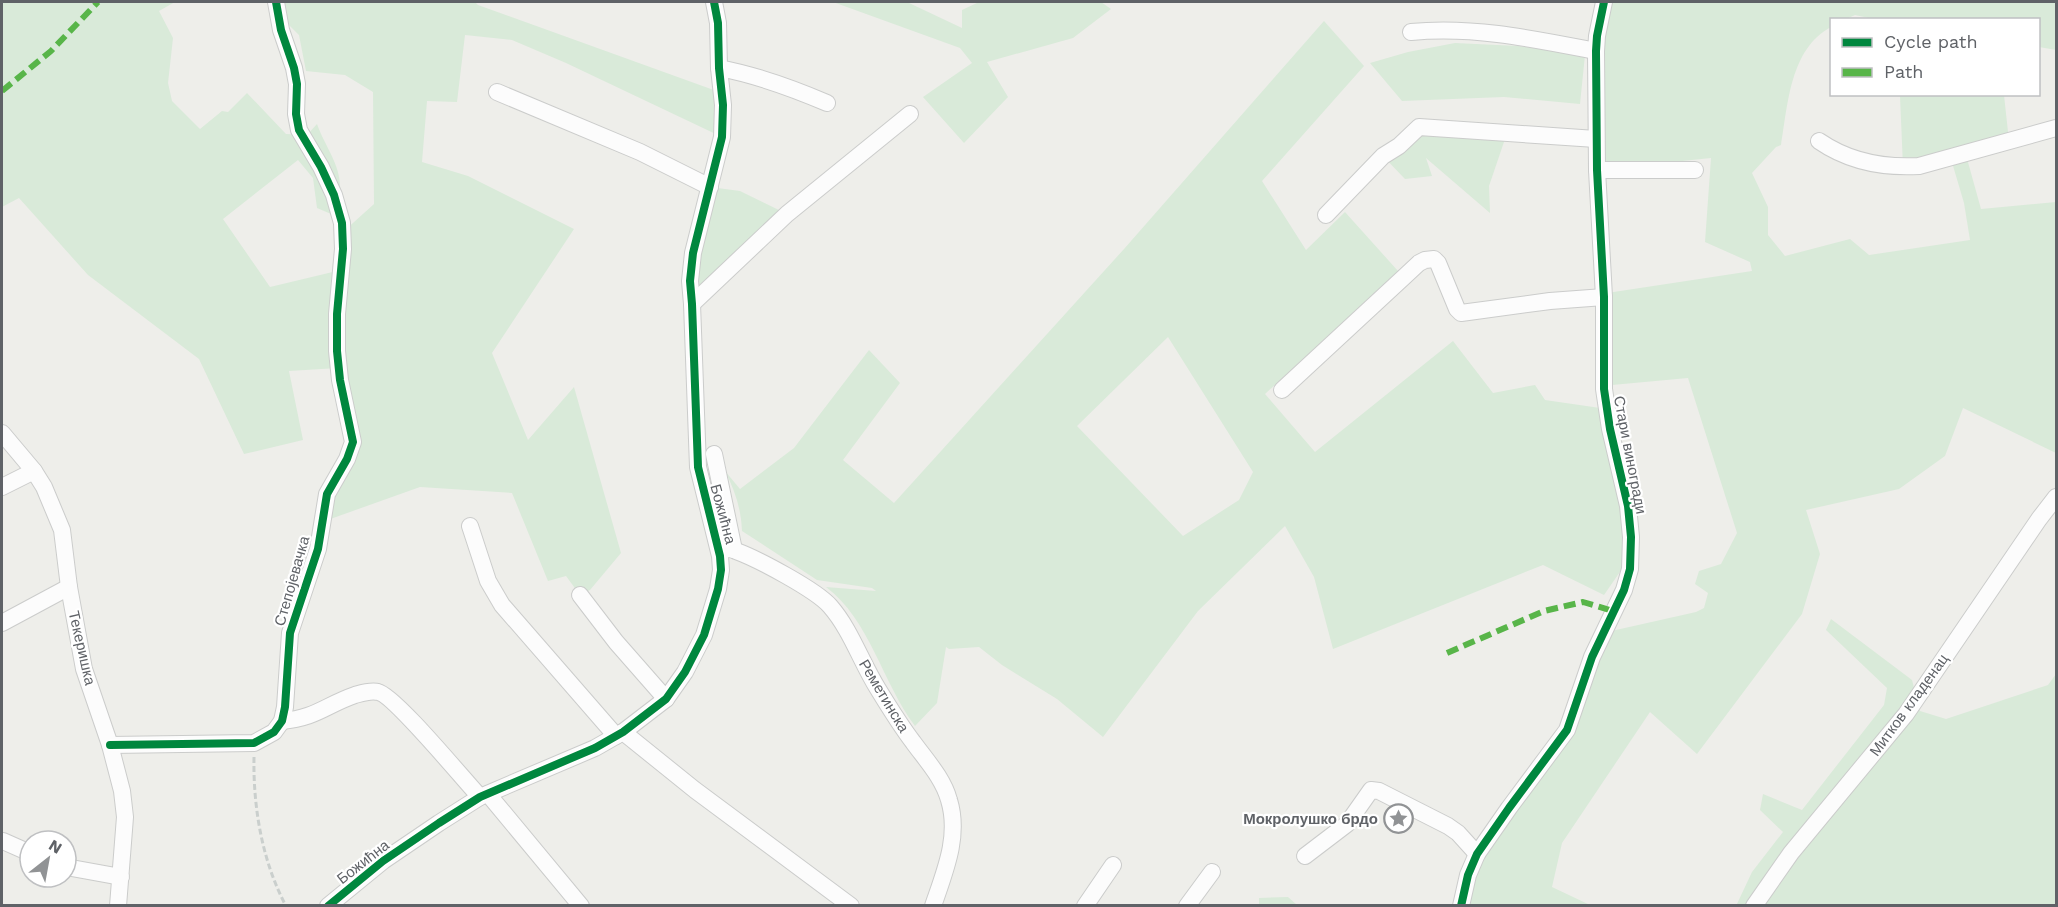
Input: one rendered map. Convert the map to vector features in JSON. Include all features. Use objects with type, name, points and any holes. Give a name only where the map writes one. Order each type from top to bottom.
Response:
[{"type":"street","name":"Степојевачка","points":[[276,2],[281,30],[297,84],[298,130],[321,167],[334,195],[342,223],[343,249],[337,314],[337,351],[340,380],[353,442],[347,459],[327,494],[318,549],[290,633],[282,721]]},
{"type":"street","name":"Божићна","points":[[328,906],[383,861],[484,795],[595,748],[620,734],[666,699],[685,672],[704,635],[718,590],[726,550],[698,467],[690,281],[693,253],[723,137],[718,23],[714,2]]},
{"type":"street","name":"Стари виногради","points":[[1461,906],[1468,875],[1477,854],[1567,730],[1592,657],[1624,590],[1630,568],[1631,537],[1628,506],[1610,429],[1605,389],[1604,297],[1596,139],[1596,51],[1604,2]]},
{"type":"street","points":[[1411,32],[1465,29],[1497,32],[1596,51]]},
{"type":"street","points":[[719,68],[741,72],[789,87],[827,103]]},
{"type":"street","points":[[497,92],[640,152],[710,187]]},
{"type":"street","points":[[692,304],[787,214],[910,114]]},
{"type":"street","points":[[1326,215],[1383,156],[1400,146],[1419,127],[1596,139]]},
{"type":"street","points":[[1819,141],[1832,150],[1856,159],[1895,167],[1919,166],[2056,128]]},
{"type":"street","points":[[1597,170],[1695,170]]},
{"type":"street","points":[[1282,390],[1425,260],[1434,259],[1438,263],[1457,309],[1461,313],[1550,301],[1604,297]]},
{"type":"street","name":"Текеришка","points":[[2,433],[34,471],[53,504],[62,530],[69,586],[84,669],[123,791],[125,817],[118,906]]},
{"type":"street","points":[[714,454],[726,550]]},
{"type":"street","points":[[2,487],[34,471]]},
{"type":"street","name":"Митков кладенац","points":[[1754,906],[1791,853],[1906,714],[2056,497]]},
{"type":"street","points":[[470,526],[488,581],[502,605],[620,734],[851,906]]},
{"type":"street","name":"Реметинска","points":[[726,550],[808,590],[831,608],[845,627],[877,688],[900,725],[941,780],[949,800],[954,829],[952,846],[933,906]]},
{"type":"street","points":[[2,623],[69,586]]},
{"type":"street","points":[[580,595],[616,642],[666,699]]},
{"type":"street","points":[[110,745],[254,743],[274,732],[282,721],[316,715],[356,695],[379,692],[402,710],[484,795],[581,906]]},
{"type":"street","points":[[1305,856],[1347,824],[1371,790],[1379,790],[1458,832],[1477,854]]},
{"type":"street","points":[[3,841],[18,848]]},
{"type":"street","points":[[1085,906],[1113,865]]},
{"type":"street","points":[[78,869],[121,877]]},
{"type":"street","points":[[1187,906],[1212,872]]},
{"type":"path","points":[[254,743],[255,793],[266,856],[273,879],[286,906]]},
{"type":"green space","points":[[2,2],[175,2],[159,11],[173,38],[168,83],[172,101],[200,129],[222,111],[228,112],[247,93],[286,134],[307,135],[317,124],[336,165],[340,183],[339,197],[331,214],[317,208],[313,178],[298,160],[223,219],[270,287],[341,270],[343,232],[374,204],[373,92],[345,75],[306,71],[299,35],[288,24],[284,2],[475,2],[722,93],[722,137],[512,40],[465,35],[457,102],[427,101],[422,162],[468,176],[574,229],[492,353],[528,440],[574,387],[621,553],[590,590],[580,595],[566,576],[548,581],[512,493],[420,487],[322,522],[347,459],[338,368],[289,371],[303,440],[244,454],[199,359],[88,275],[19,198],[2,207]]},
{"type":"green space","points":[[833,2],[907,2],[962,28],[962,10],[979,2],[1101,2],[1111,9],[1073,38],[987,62],[1008,97],[964,143],[923,97],[972,63],[960,48]]},
{"type":"green space","points":[[1604,2],[2056,2],[2056,50],[2040,47],[2040,18],[1869,18],[1855,15],[1848,18],[1830,18],[1830,28],[1817,37],[1799,63],[1789,95],[1781,145],[1776,147],[1752,173],[1768,207],[1768,235],[1785,256],[1850,239],[1869,255],[1970,240],[1964,203],[1951,159],[1903,167],[1900,96],[2004,96],[2009,141],[1966,155],[1981,209],[2056,202],[2056,453],[1963,408],[1945,456],[1899,489],[1806,510],[1820,554],[1802,614],[1697,754],[1650,712],[1562,843],[1552,887],[1590,905],[1461,906],[1471,854],[1547,757],[1607,632],[1696,612],[1704,608],[1708,593],[1695,584],[1699,571],[1721,564],[1737,533],[1688,378],[1612,385],[1607,293],[1752,271],[1750,262],[1705,242],[1711,158],[1597,170]]},
{"type":"green space","points":[[1324,21],[1364,66],[1262,181],[1306,250],[1345,212],[1398,271],[1265,394],[1315,452],[1453,341],[1493,393],[1535,385],[1545,400],[1607,409],[1623,523],[1624,566],[1604,595],[1543,565],[1333,649],[1314,577],[1285,526],[1198,611],[1103,737],[1057,699],[1002,665],[979,647],[949,649],[946,647],[937,703],[915,726],[854,616],[826,587],[876,591],[872,588],[817,580],[742,531],[737,500],[725,471],[740,489],[794,448],[869,350],[900,383],[843,460],[894,503],[1124,249]],"holes":[[[1168,337],[1253,472],[1239,500],[1183,536],[1077,426]]]},
{"type":"green space","points":[[1455,43],[1518,46],[1585,55],[1580,104],[1504,97],[1402,101],[1370,63],[1408,52]]},
{"type":"green space","points":[[1414,130],[1505,139],[1489,186],[1490,213],[1426,158],[1432,176],[1405,179],[1383,156]]},
{"type":"green space","points":[[710,187],[740,191],[787,214],[692,304]]},
{"type":"green space","points":[[1831,619],[1912,680],[1920,711],[1946,719],[2048,685],[2056,674],[2056,905],[1736,906],[1752,872],[1783,832],[1760,810],[1763,794],[1802,810],[1884,705],[1887,688],[1826,630]]},
{"type":"green space","points":[[1288,897],[1297,905],[1259,905],[1259,898]]},
{"type":"marked path","points":[[2,91],[51,51],[98,2]]},
{"type":"marked path","points":[[1447,653],[1544,611],[1583,602],[1613,611]]},
{"type":"cycle path","points":[[110,745],[254,743],[274,732],[282,721],[285,707],[290,633],[318,549],[327,494],[347,459],[353,442],[340,380],[337,351],[337,314],[343,249],[342,223],[334,195],[321,167],[299,130],[296,114],[297,84],[281,30],[276,2]]},
{"type":"cycle path","points":[[328,906],[383,861],[480,797],[595,748],[623,732],[666,699],[685,672],[704,635],[718,589],[721,570],[720,556],[698,467],[690,281],[693,253],[722,137],[723,105],[718,23],[714,2]]},
{"type":"cycle path","points":[[1461,906],[1468,875],[1477,854],[1567,730],[1592,657],[1624,590],[1630,569],[1631,537],[1628,506],[1610,429],[1604,389],[1604,297],[1597,170],[1596,51],[1604,2]]},
{"type":"place","name":"Мокролушко брдо","points":[[1399,819]]}]
